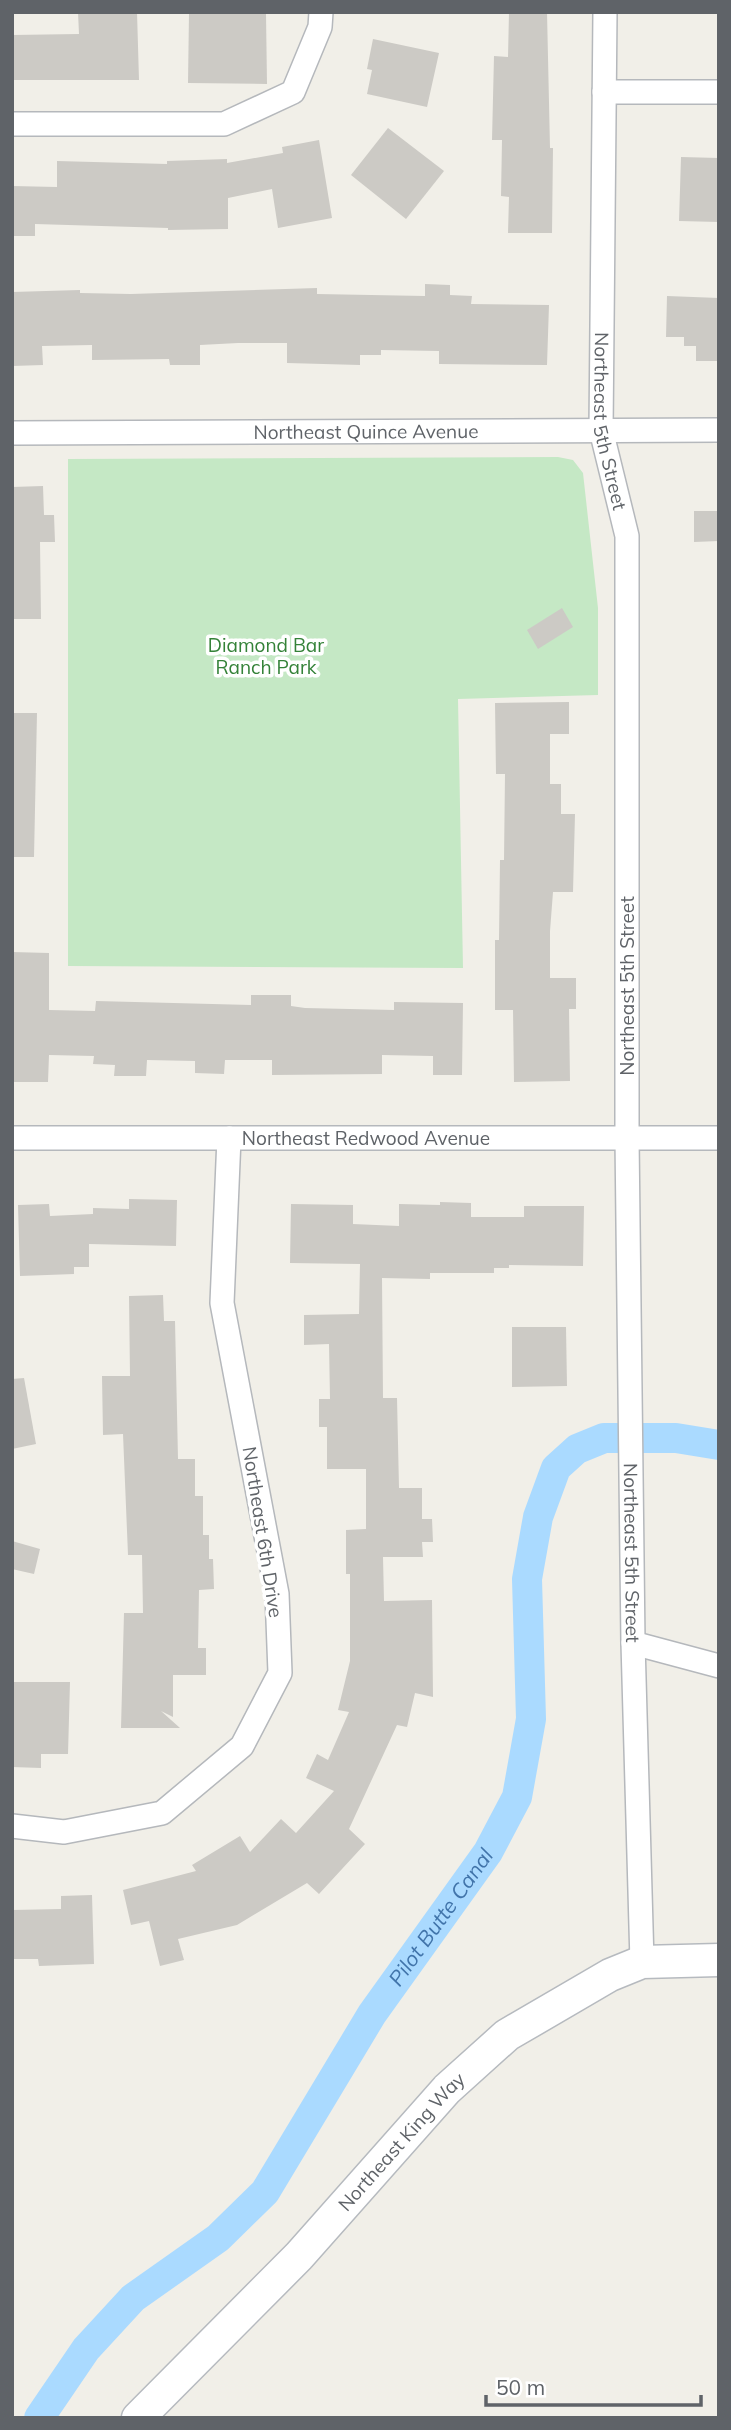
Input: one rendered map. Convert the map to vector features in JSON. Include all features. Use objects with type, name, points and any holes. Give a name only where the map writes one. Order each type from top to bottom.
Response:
[{"type":"street","points":[[12,124],[224,124],[293,92],[320,27],[321,12]]},
{"type":"street","name":"Northeast 5th Street","points":[[604,12],[601,430],[626,536],[626,1138],[633,1643],[642,1962]]},
{"type":"street","points":[[604,92],[719,92]]},
{"type":"street","name":"Northeast Quince Avenue","points":[[12,433],[719,430]]},
{"type":"street","name":"Northeast Redwood Avenue","points":[[12,1138],[719,1138]]},
{"type":"street","name":"Northeast 6th Drive","points":[[12,1826],[64,1832],[162,1813],[242,1746],[280,1674],[277,1594],[222,1303],[229,1138]]},
{"type":"street","points":[[633,1643],[719,1666]]},
{"type":"street","name":"Northeast King Way","points":[[138,2418],[299,2256],[447,2089],[507,2035],[610,1975],[642,1962],[719,1960]]},
{"type":"green space","name":"Diamond Bar Ranch Park","points":[[558,457],[573,460],[583,473],[598,608],[598,695],[458,699],[463,968],[68,966],[68,459]]},
{"type":"building","points":[[78,12],[137,12],[139,80],[12,80],[12,35],[79,34]]},
{"type":"building","points":[[509,12],[547,12],[550,148],[553,148],[552,233],[508,233],[509,197],[501,196],[502,140],[492,140],[494,56],[508,57]]},
{"type":"building","points":[[189,13],[266,14],[267,84],[188,83]]},
{"type":"building","points":[[373,39],[439,53],[427,107],[367,94],[372,70],[367,69]]},
{"type":"building","points":[[388,128],[444,171],[406,219],[351,175]]},
{"type":"building","points":[[319,140],[332,218],[278,228],[272,189],[228,198],[228,229],[168,230],[35,224],[35,236],[12,236],[12,186],[57,187],[57,161],[167,164],[167,161],[227,159],[227,163],[283,153],[282,147]]},
{"type":"building","points":[[681,157],[719,158],[719,222],[679,221]]},
{"type":"building","points":[[425,284],[450,285],[450,295],[472,296],[471,304],[549,305],[547,365],[439,364],[439,351],[381,350],[381,355],[360,355],[360,365],[287,363],[287,343],[238,343],[200,345],[200,365],[170,365],[169,359],[92,360],[92,345],[42,346],[43,365],[12,366],[12,292],[80,290],[80,293],[131,294],[317,288],[317,294],[425,296]]},
{"type":"building","points":[[667,296],[719,298],[719,361],[696,361],[696,346],[684,346],[684,337],[666,337]]},
{"type":"building","points":[[43,486],[44,515],[54,515],[55,542],[40,542],[41,619],[12,619],[12,487]]},
{"type":"building","points":[[694,511],[719,511],[719,541],[694,542]]},
{"type":"building","points":[[562,608],[573,627],[538,649],[527,630]]},
{"type":"building","points":[[569,702],[569,734],[550,734],[550,784],[561,784],[561,814],[575,814],[573,892],[553,892],[550,978],[576,978],[576,1009],[569,1009],[570,1081],[514,1082],[513,1010],[495,1010],[495,940],[499,940],[500,860],[504,860],[505,774],[496,774],[495,703]]},
{"type":"building","points":[[12,713],[37,713],[34,857],[12,857]]},
{"type":"building","points":[[12,952],[49,953],[49,1010],[95,1011],[96,1001],[251,1005],[251,995],[291,995],[291,1006],[305,1008],[394,1010],[394,1002],[463,1003],[462,1075],[433,1075],[433,1056],[382,1055],[382,1074],[272,1075],[272,1060],[225,1060],[224,1074],[195,1073],[195,1061],[147,1060],[146,1076],[114,1076],[115,1065],[93,1064],[94,1056],[49,1055],[48,1082],[12,1082]]},
{"type":"building","points":[[129,1199],[177,1200],[176,1246],[89,1244],[89,1267],[74,1267],[74,1274],[20,1276],[18,1205],[49,1204],[50,1216],[93,1214],[93,1208],[129,1209]]},
{"type":"building","points":[[440,1202],[471,1203],[471,1217],[524,1217],[524,1206],[584,1206],[583,1266],[509,1265],[509,1268],[494,1268],[494,1273],[430,1273],[430,1279],[382,1278],[383,1398],[397,1398],[399,1488],[422,1488],[422,1519],[432,1519],[433,1542],[422,1542],[423,1557],[383,1557],[384,1601],[432,1600],[433,1697],[415,1693],[407,1727],[397,1725],[349,1829],[365,1844],[319,1894],[307,1883],[237,1925],[178,1939],[184,1960],[160,1966],[149,1921],[131,1925],[123,1890],[196,1871],[192,1865],[240,1836],[250,1852],[281,1819],[296,1833],[334,1791],[306,1778],[317,1754],[328,1760],[349,1712],[338,1710],[350,1661],[350,1574],[346,1574],[346,1530],[366,1529],[366,1469],[327,1469],[327,1427],[319,1427],[319,1399],[330,1399],[329,1344],[304,1345],[304,1315],[359,1314],[360,1264],[290,1263],[291,1204],[353,1205],[353,1224],[399,1226],[399,1204],[440,1205]]},
{"type":"building","points":[[163,1295],[164,1321],[175,1321],[178,1459],[195,1459],[195,1496],[203,1496],[203,1535],[209,1535],[209,1559],[213,1559],[214,1589],[199,1590],[198,1648],[206,1648],[206,1675],[173,1675],[173,1717],[161,1711],[180,1728],[121,1728],[124,1613],[143,1613],[142,1555],[128,1555],[123,1434],[103,1435],[102,1376],[130,1376],[129,1296]]},
{"type":"building","points":[[512,1327],[566,1327],[567,1386],[512,1387]]},
{"type":"building","points":[[24,1378],[36,1444],[12,1449],[12,1379]]},
{"type":"building","points":[[12,1541],[40,1549],[34,1574],[12,1569]]},
{"type":"building","points":[[12,1682],[70,1682],[68,1754],[41,1754],[41,1768],[12,1767]]},
{"type":"building","points":[[92,1895],[94,1964],[39,1966],[38,1959],[12,1959],[12,1910],[61,1909],[61,1896]]},
{"type":"waterway","name":"Pilot Butte Canal","points":[[39,2418],[86,2349],[133,2298],[218,2238],[265,2192],[372,2014],[488,1852],[517,1797],[531,1719],[527,1579],[538,1517],[556,1468],[577,1449],[604,1438],[676,1438],[719,1445]]}]
